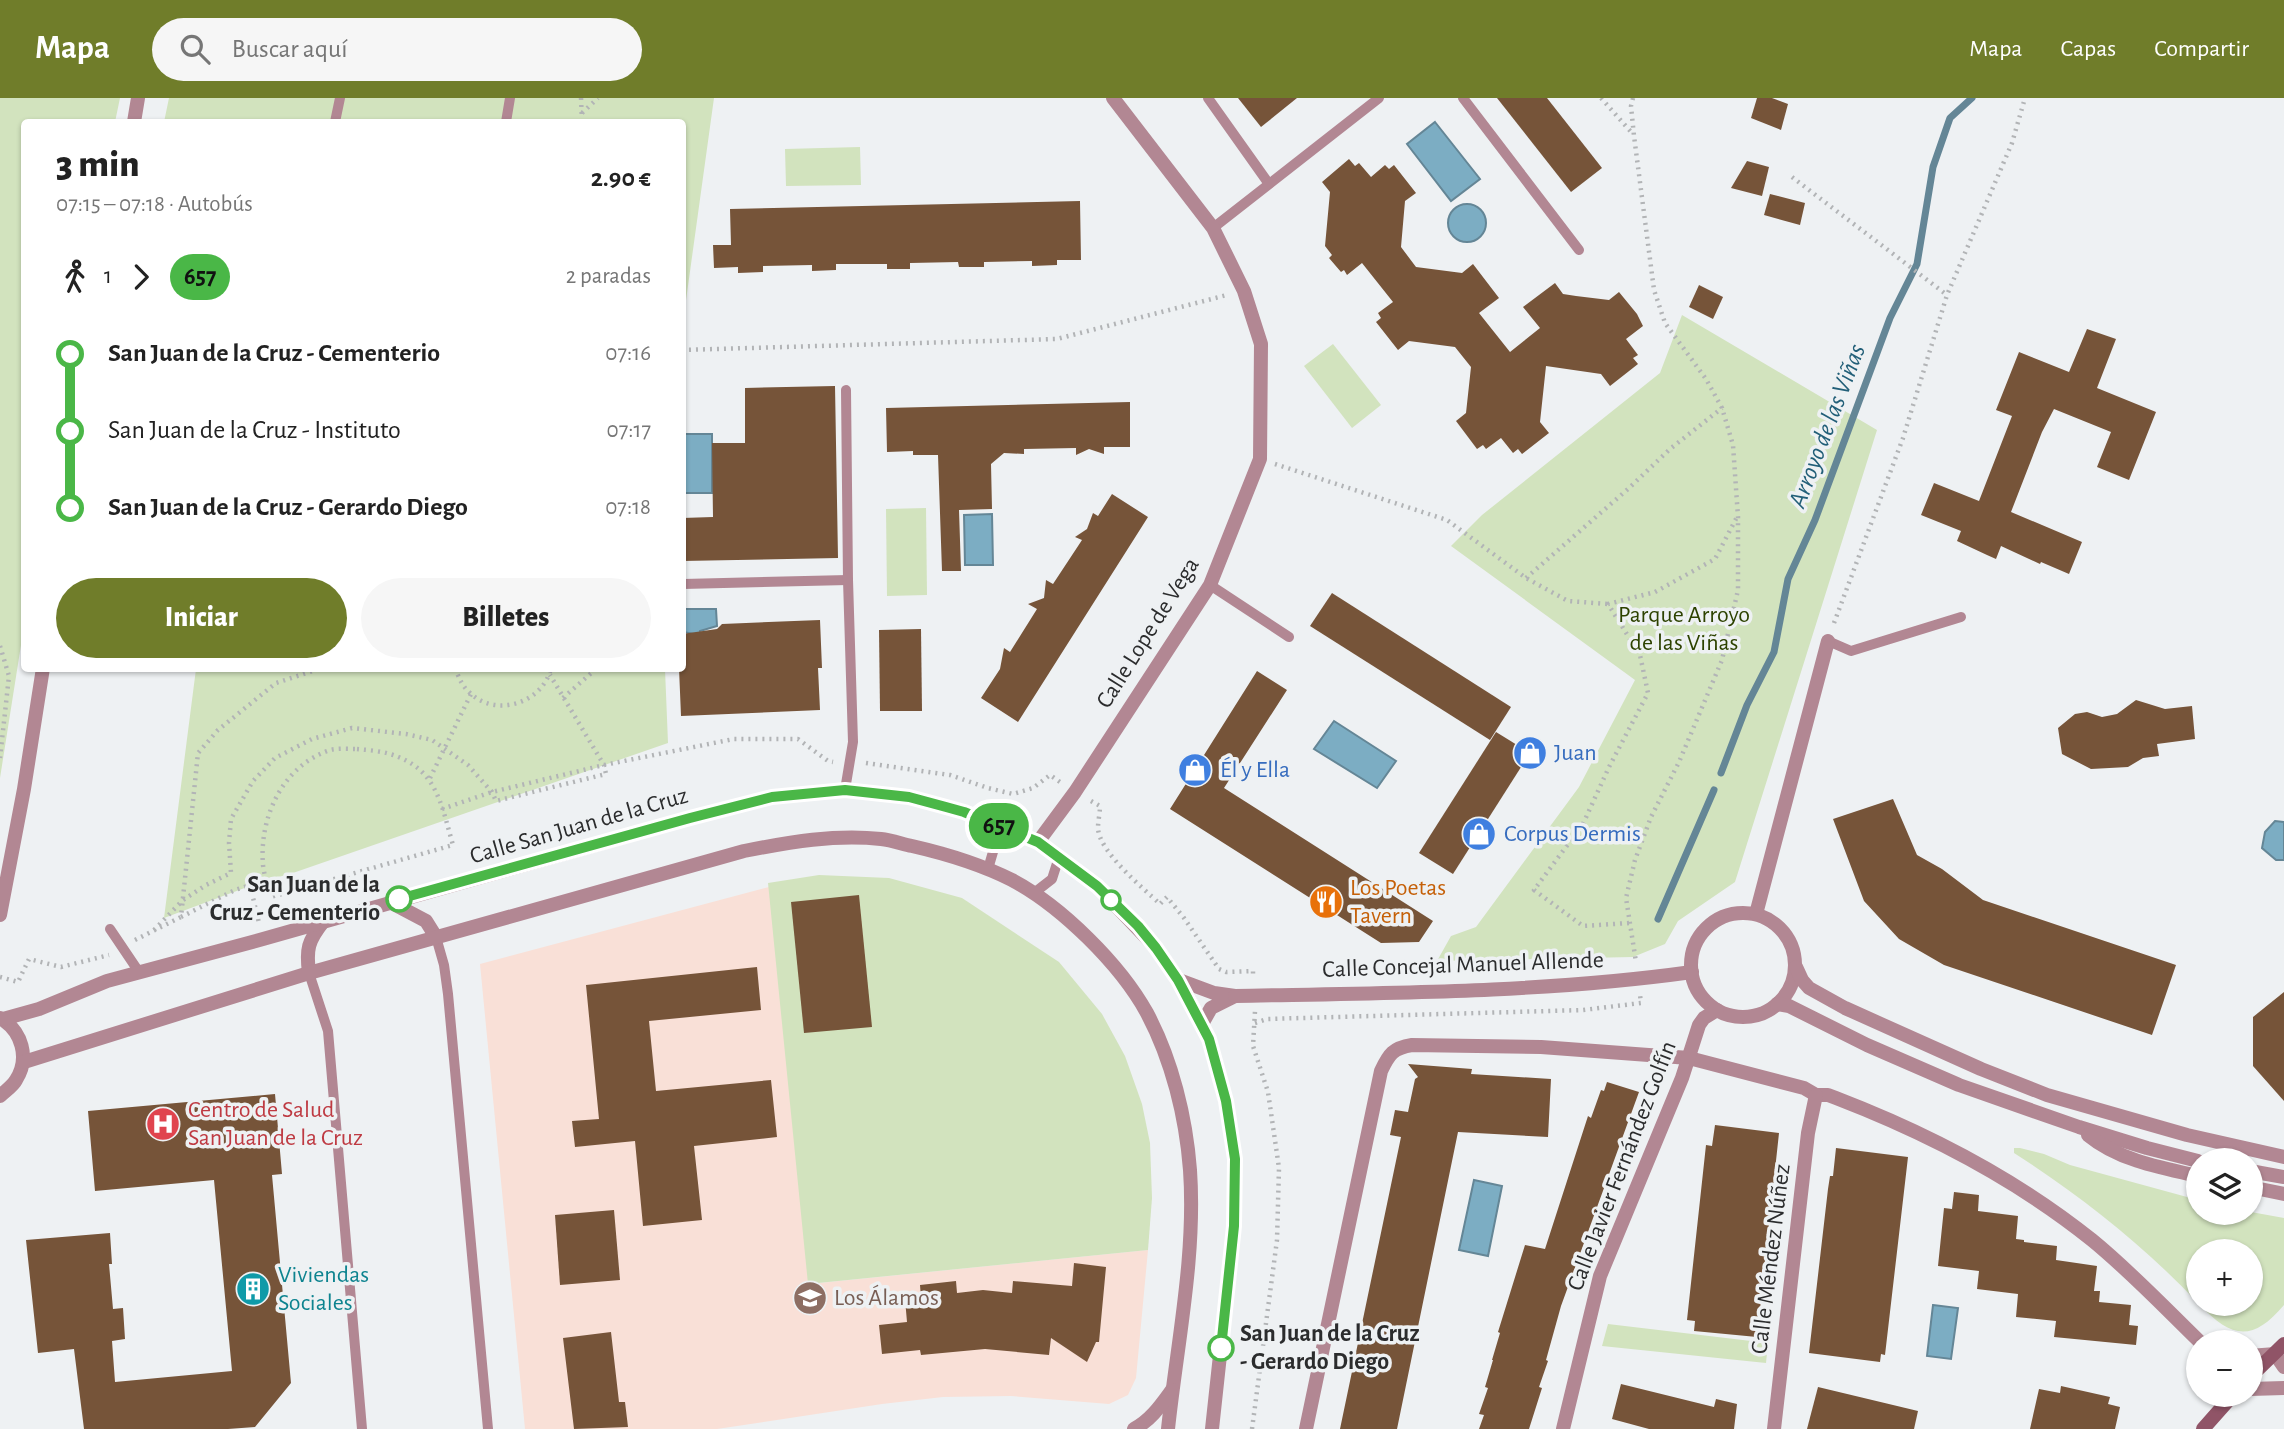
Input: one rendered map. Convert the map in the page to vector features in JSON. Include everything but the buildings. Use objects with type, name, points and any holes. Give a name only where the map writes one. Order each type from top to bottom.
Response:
[{"type":"main road","points":[[2263,1364],[2279,1349]]},
{"type":"main road","points":[[2203,1429],[2222,1407]]},
{"type":"street","points":[[134,119],[138,98]]},
{"type":"street","name":"Calle Lope de Vega","points":[[1038,842],[1210,586],[1260,459],[1261,344],[1244,291],[1213,228],[1113,98]]},
{"type":"street","points":[[1756,914],[1828,641]]},
{"type":"street","points":[[0,915],[42,672]]},
{"type":"street","name":"Calle San Juan de la Cruz","points":[[2,1018],[39,1009],[107,981],[772,797],[845,790],[909,797],[964,812],[1038,842],[1097,886],[1138,926],[1156,948],[1178,980],[1202,1024],[1219,1070],[1235,1159],[1234,1226],[1213,1422]]},
{"type":"street","points":[[23,1062],[309,973],[744,851],[813,838],[881,839],[952,855],[988,869],[1034,893],[1090,940],[1127,983],[1146,1012],[1159,1040],[1179,1100],[1190,1170],[1190,1237],[1168,1429]]},
{"type":"street","points":[[390,902],[426,921],[436,937]]},
{"type":"street","points":[[1796,967],[1790,987],[1777,1004],[1748,1017],[1717,1010],[1702,996],[1692,972],[1692,957],[1695,945],[1709,925],[1732,914],[1756,914],[1777,925],[1785,934],[1791,944],[1796,967],[1809,988],[1845,1008],[2025,1087],[2119,1117],[2284,1157]]},
{"type":"street","points":[[309,973],[307,956],[310,938],[323,922]]},
{"type":"street","name":"Calle Concejal Manuel Allende","points":[[1178,980],[1214,993],[1254,996],[1586,984],[1692,972]]},
{"type":"street","points":[[1202,1024],[1211,1008],[1235,996]]},
{"type":"street","points":[[1777,1004],[1803,1012],[1867,1045],[1959,1085],[2147,1149],[2186,1158]]},
{"type":"street","name":"Calle Javier Fernández Golfín","points":[[1563,1429],[1600,1276],[1704,1018],[1717,1010]]},
{"type":"street","points":[[0,1096],[16,1082],[23,1062],[20,1038],[2,1018]]},
{"type":"street","points":[[1306,1429],[1381,1071],[1387,1058],[1398,1047],[1412,1045],[1541,1047],[1689,1058],[1804,1088],[1816,1095],[1828,1095],[1856,1105],[2007,1179],[2053,1210],[2094,1241],[2187,1330]]},
{"type":"street","name":"Calle Méndez Núñez","points":[[1774,1429],[1809,1126],[1816,1095]]},
{"type":"street","points":[[2079,1127],[2095,1141],[2115,1151],[2141,1162],[2186,1173]]},
{"type":"street","points":[[2263,1173],[2284,1177]]},
{"type":"street","points":[[2263,1190],[2284,1194]]},
{"type":"street","points":[[2279,1349],[2284,1367]]},
{"type":"street","points":[[2263,1389],[2284,1388]]},
{"type":"street","points":[[1134,1429],[1156,1413],[1173,1389]]},
{"type":"street","points":[[1200,1429],[1213,1422]]},
{"type":"lane","points":[[336,119],[340,98]]},
{"type":"lane","points":[[506,119],[510,98]]},
{"type":"lane","points":[[1208,98],[1269,184]]},
{"type":"lane","points":[[1213,228],[1380,98]]},
{"type":"lane","points":[[1463,98],[1578,250]]},
{"type":"lane","points":[[845,790],[853,742],[846,390]]},
{"type":"lane","points":[[686,584],[848,580]]},
{"type":"lane","points":[[1210,586],[1289,637]]},
{"type":"lane","points":[[1828,641],[1851,651],[1961,617]]},
{"type":"lane","points":[[988,869],[995,845],[1011,831]]},
{"type":"lane","points":[[1034,893],[1052,878],[1059,857]]},
{"type":"lane","points":[[110,929],[139,972]]},
{"type":"lane","points":[[436,937],[448,994],[488,1429]]},
{"type":"lane","points":[[309,973],[328,1031],[362,1429]]},
{"type":"path","points":[[581,98],[582,119]]},
{"type":"path","points":[[582,113],[598,98]]},
{"type":"path","points":[[1601,98],[1634,136]]},
{"type":"path","points":[[1633,98],[1631,106],[1634,136],[1654,290],[1665,323],[1706,379],[1723,408],[1734,445],[1738,517],[1738,590],[1722,660],[1679,762],[1651,817],[1635,860],[1626,898],[1637,968]]},
{"type":"path","points":[[1828,641],[1903,438],[1947,295],[2012,143],[2025,98]]},
{"type":"path","points":[[1792,177],[1947,295]]},
{"type":"path","points":[[686,350],[1057,339],[1244,291]]},
{"type":"path","points":[[1526,578],[1670,449],[1723,408]]},
{"type":"path","points":[[1260,459],[1447,520],[1526,578],[1569,601],[1608,604],[1655,592],[1715,559],[1738,517]]},
{"type":"path","points":[[1608,604],[1640,655],[1648,694],[1609,767],[1583,824],[1534,890],[1583,926],[1629,923]]},
{"type":"path","points":[[0,646],[9,676],[0,758]]},
{"type":"path","points":[[181,917],[198,753],[218,730],[276,683],[310,672]]},
{"type":"path","points":[[457,672],[471,694],[486,703],[503,706],[531,697],[542,687],[550,672]]},
{"type":"path","points":[[563,698],[592,672]]},
{"type":"path","points":[[266,880],[234,890],[154,930],[183,900],[231,873],[231,819],[253,781],[275,758],[312,739],[352,728],[432,740],[468,765],[492,792],[496,801],[606,774],[604,765],[550,675]]},
{"type":"path","points":[[429,778],[471,694]]},
{"type":"path","points":[[442,809],[492,792],[604,765],[734,739],[798,739],[828,761],[884,764],[950,775],[1013,794],[1033,788],[1050,775],[1100,806],[1098,830],[1102,843],[1134,880],[1160,904],[1167,897],[1219,969],[1226,972],[1253,971],[1253,1046],[1268,1093],[1279,1168],[1277,1240],[1252,1429]]},
{"type":"path","points":[[357,749],[390,754],[412,763],[429,778],[442,809],[453,845],[271,897],[263,868],[262,845],[267,818],[279,790],[298,767],[331,750],[357,749]]},
{"type":"path","points":[[0,977],[18,982],[29,959],[61,967]]},
{"type":"shaded area","points":[[769,887],[809,1284],[1148,1250],[1136,1378],[1128,1395],[1109,1404],[1011,1396],[943,1397],[717,1429],[525,1429],[480,964]]},
{"type":"green space","points":[[0,98],[120,98],[116,119],[21,119],[21,645],[0,778]]},
{"type":"green space","points":[[169,98],[714,98],[686,300],[686,119],[165,119]]},
{"type":"green space","points":[[860,147],[861,185],[786,186],[785,149]]},
{"type":"green space","name":"Parque Arroyo de las Viñas","points":[[1682,315],[1877,430],[1735,882],[1678,921],[1665,944],[1633,957],[1437,961],[1451,936],[1476,927],[1579,787],[1635,680],[1451,546],[1482,515],[1660,373]]},
{"type":"green space","points":[[1333,344],[1381,405],[1352,428],[1304,366]]},
{"type":"green space","points":[[926,508],[927,595],[887,596],[886,509]]},
{"type":"green space","points":[[196,672],[665,672],[668,743],[266,880],[164,918]]},
{"type":"green space","points":[[819,875],[889,878],[962,898],[1059,962],[1102,1014],[1125,1056],[1142,1104],[1150,1143],[1152,1198],[1148,1250],[808,1284],[768,883]]},
{"type":"green space","points":[[2014,1148],[2044,1154],[2070,1165],[2186,1197],[2186,1225],[2263,1225],[2263,1214],[2284,1218],[2284,1305],[2262,1326],[2251,1330],[2235,1330],[2221,1324],[2212,1316],[2263,1316],[2263,1239],[2186,1239],[2186,1291],[2111,1222],[2014,1153]]},
{"type":"green space","points":[[1608,1324],[1768,1343],[1766,1363],[1602,1346]]},
{"type":"water","points":[[1435,122],[1480,179],[1451,201],[1407,144]]},
{"type":"water","points":[[1467,204],[1480,210],[1486,223],[1480,236],[1467,242],[1454,236],[1448,223],[1454,210]]},
{"type":"water","points":[[686,434],[712,434],[712,493],[686,493]]},
{"type":"water","points":[[992,514],[993,565],[965,565],[964,515]]},
{"type":"water","points":[[686,609],[716,609],[717,626],[700,631],[700,635],[686,633]]},
{"type":"water","points":[[1334,721],[1396,761],[1377,788],[1314,749]]},
{"type":"water","points":[[2275,821],[2284,822],[2284,860],[2276,860],[2262,848],[2265,832]]},
{"type":"water","points":[[1474,1180],[1502,1186],[1488,1256],[1459,1250]]},
{"type":"water","points":[[1933,1305],[1958,1308],[1951,1359],[1927,1356]]},
{"type":"waterway","name":"Arroyo de las Viñas","points":[[1721,773],[1747,705],[1774,652],[1788,579],[1815,520],[1890,318],[1917,264],[1933,167],[1950,118],[1972,98]]},
{"type":"waterway","name":"Arroyo de las Viñas","points":[[1658,919],[1714,790]]},
{"type":"bus line","name":"657","points":[[399,899],[772,797],[845,790],[909,797],[964,812],[1038,842],[1097,886],[1138,926],[1178,980],[1209,1039],[1226,1101],[1235,1159],[1234,1226],[1221,1348]]},
{"type":"place","name":"Juan","points":[[1530,753]]},
{"type":"place","name":"Él y Ella","points":[[1195,770]]},
{"type":"place","name":"Corpus Dermis","points":[[1479,834]]},
{"type":"place","name":"San Juan de la Cruz - Cementerio","points":[[399,899]]},
{"type":"place","name":"Los Poetas Tavern","points":[[1326,902]]},
{"type":"place","name":"Centro de Salud San Juan de la Cruz","points":[[163,1124]]},
{"type":"place","name":"Viviendas Sociales","points":[[253,1289]]},
{"type":"place","name":"Los Álamos","points":[[810,1298]]},
{"type":"place","name":"San Juan de la Cruz - Gerardo Diego","points":[[1221,1348]]}]
